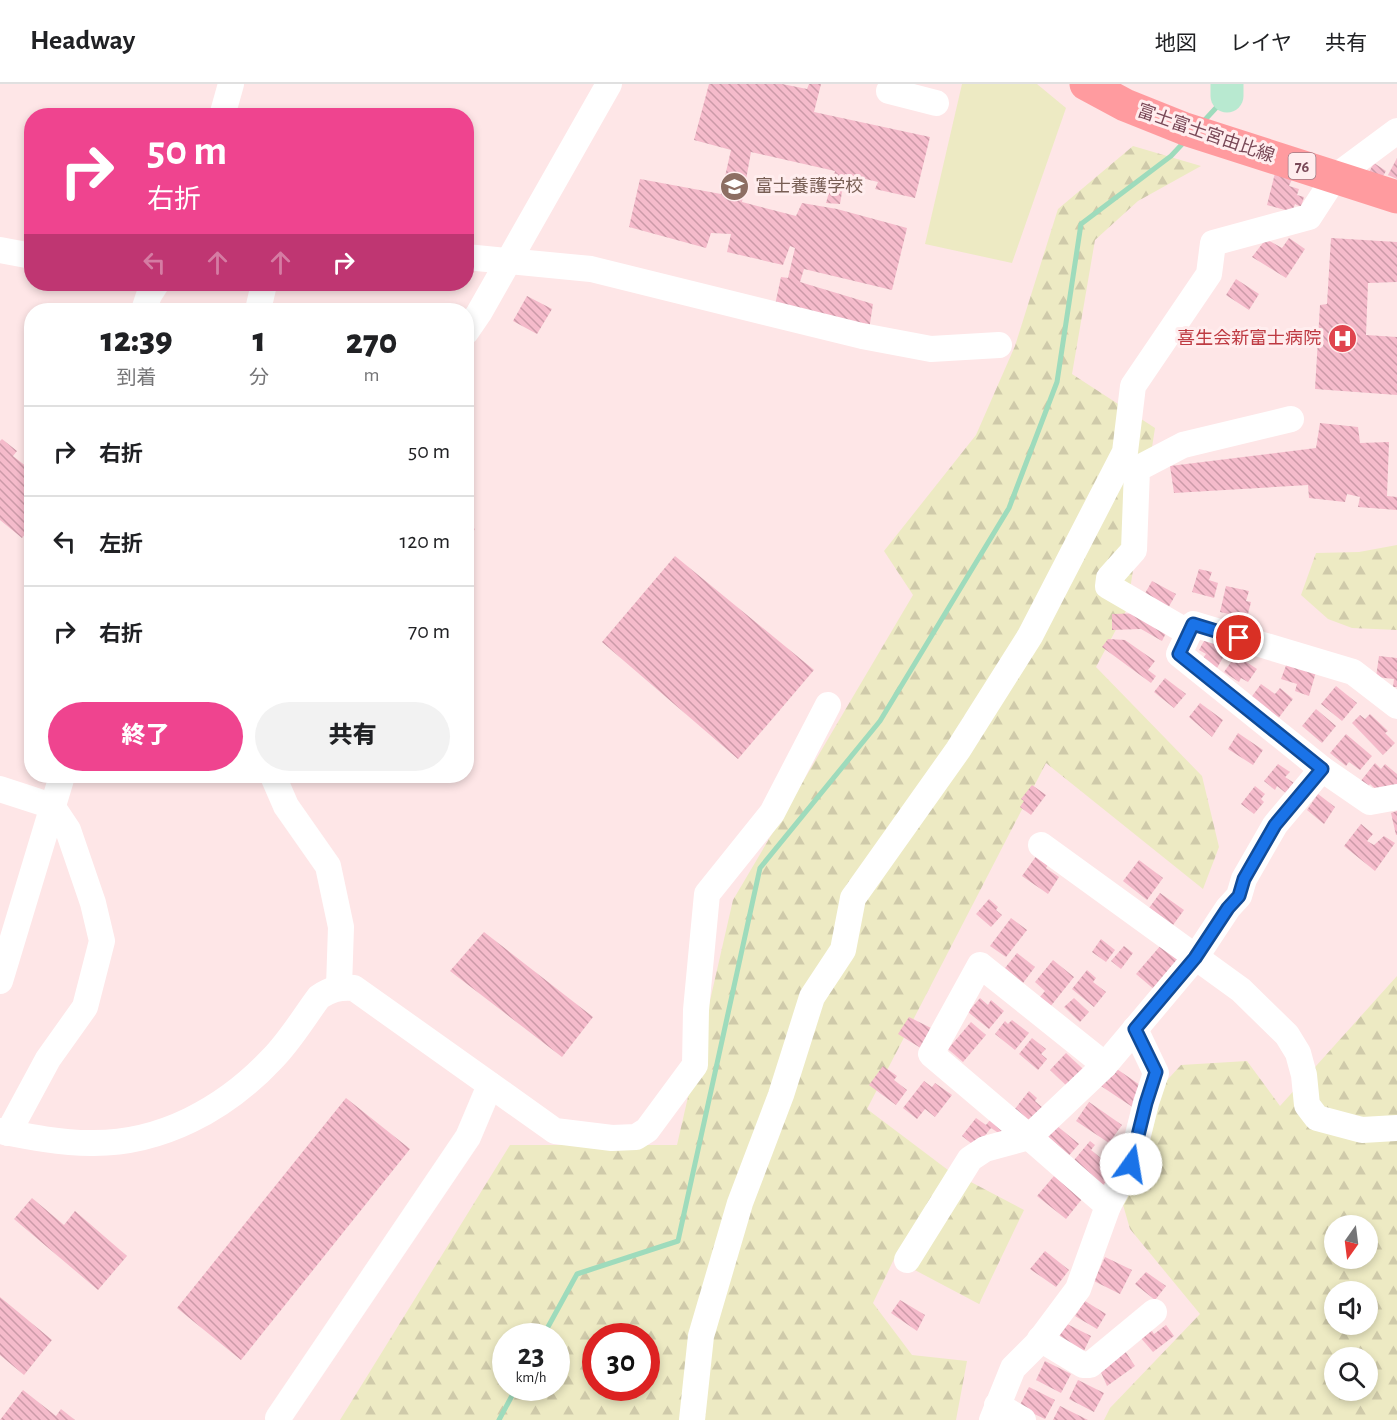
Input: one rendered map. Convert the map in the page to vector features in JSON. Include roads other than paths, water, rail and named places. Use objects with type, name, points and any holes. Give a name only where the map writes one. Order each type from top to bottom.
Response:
[{"type":"main road","name":"富士富士宮由比線","points":[[1086,84],[1125,105],[1196,132],[1397,197]]},
{"type":"street","points":[[224,108],[231,84]]},
{"type":"street","points":[[474,320],[609,84]]},
{"type":"street","points":[[902,90],[936,103]]},
{"type":"street","points":[[692,1420],[701,1336],[740,1203],[781,1095],[812,997],[843,950],[854,898],[958,750],[1030,636],[1125,452],[1133,386],[1209,274],[1213,243],[1309,217],[1335,177],[1397,131]]},
{"type":"street","points":[[0,250],[24,254]]},
{"type":"street","points":[[474,258],[591,269],[862,336],[931,349],[999,345]]},
{"type":"street","points":[[1189,633],[1108,586],[1109,578],[1134,550],[1137,469],[1183,445],[1291,419]]},
{"type":"street","points":[[1397,706],[1353,672],[1193,624],[1179,654],[1322,769],[1370,802],[1397,797]]},
{"type":"street","points":[[0,789],[52,806],[68,830],[93,903],[102,941],[85,1007],[48,1059],[4,1132],[60,1142],[93,1143],[158,1133],[203,1115],[242,1089],[274,1058],[319,997],[339,987],[354,988],[555,1131],[612,1138],[636,1137],[647,1130],[695,1065],[696,1010],[707,894],[772,813],[828,705]]},
{"type":"street","points":[[907,1260],[970,1159],[985,1149],[1029,1137],[1105,1065],[1195,958],[1228,908],[1239,896],[1244,879],[1275,825],[1322,769]]},
{"type":"street","points":[[0,981],[60,783]]},
{"type":"street","points":[[276,783],[286,806],[328,866],[340,927],[339,987]]},
{"type":"street","points":[[1041,844],[1241,990],[1287,1035],[1298,1053],[1304,1075],[1307,1106],[1317,1118],[1362,1130],[1397,1128]]},
{"type":"street","points":[[1105,1065],[980,964],[932,1054],[1108,1206]]},
{"type":"street","points":[[1023,1420],[994,1412],[1013,1368],[1041,1339],[1078,1289],[1108,1206],[1131,1164],[1156,1072],[1135,1029]]},
{"type":"street","points":[[278,1418],[468,1137],[490,1085]]},
{"type":"street","points":[[1041,1339],[1083,1365],[1090,1365],[1154,1312]]},
{"type":"waterway","points":[[1227,84],[1227,96]]},
{"type":"waterway","points":[[1202,123],[1227,96]]},
{"type":"waterway","points":[[550,1323],[577,1274],[678,1241],[760,868],[880,721],[1009,508],[1057,382],[1081,224],[1171,156],[1185,141]]},
{"type":"waterway","points":[[499,1420],[509,1401]]},
{"type":"place","name":"富士養護学校","points":[[734,186]]},
{"type":"place","name":"喜生会新富士病院","points":[[1342,338]]}]
